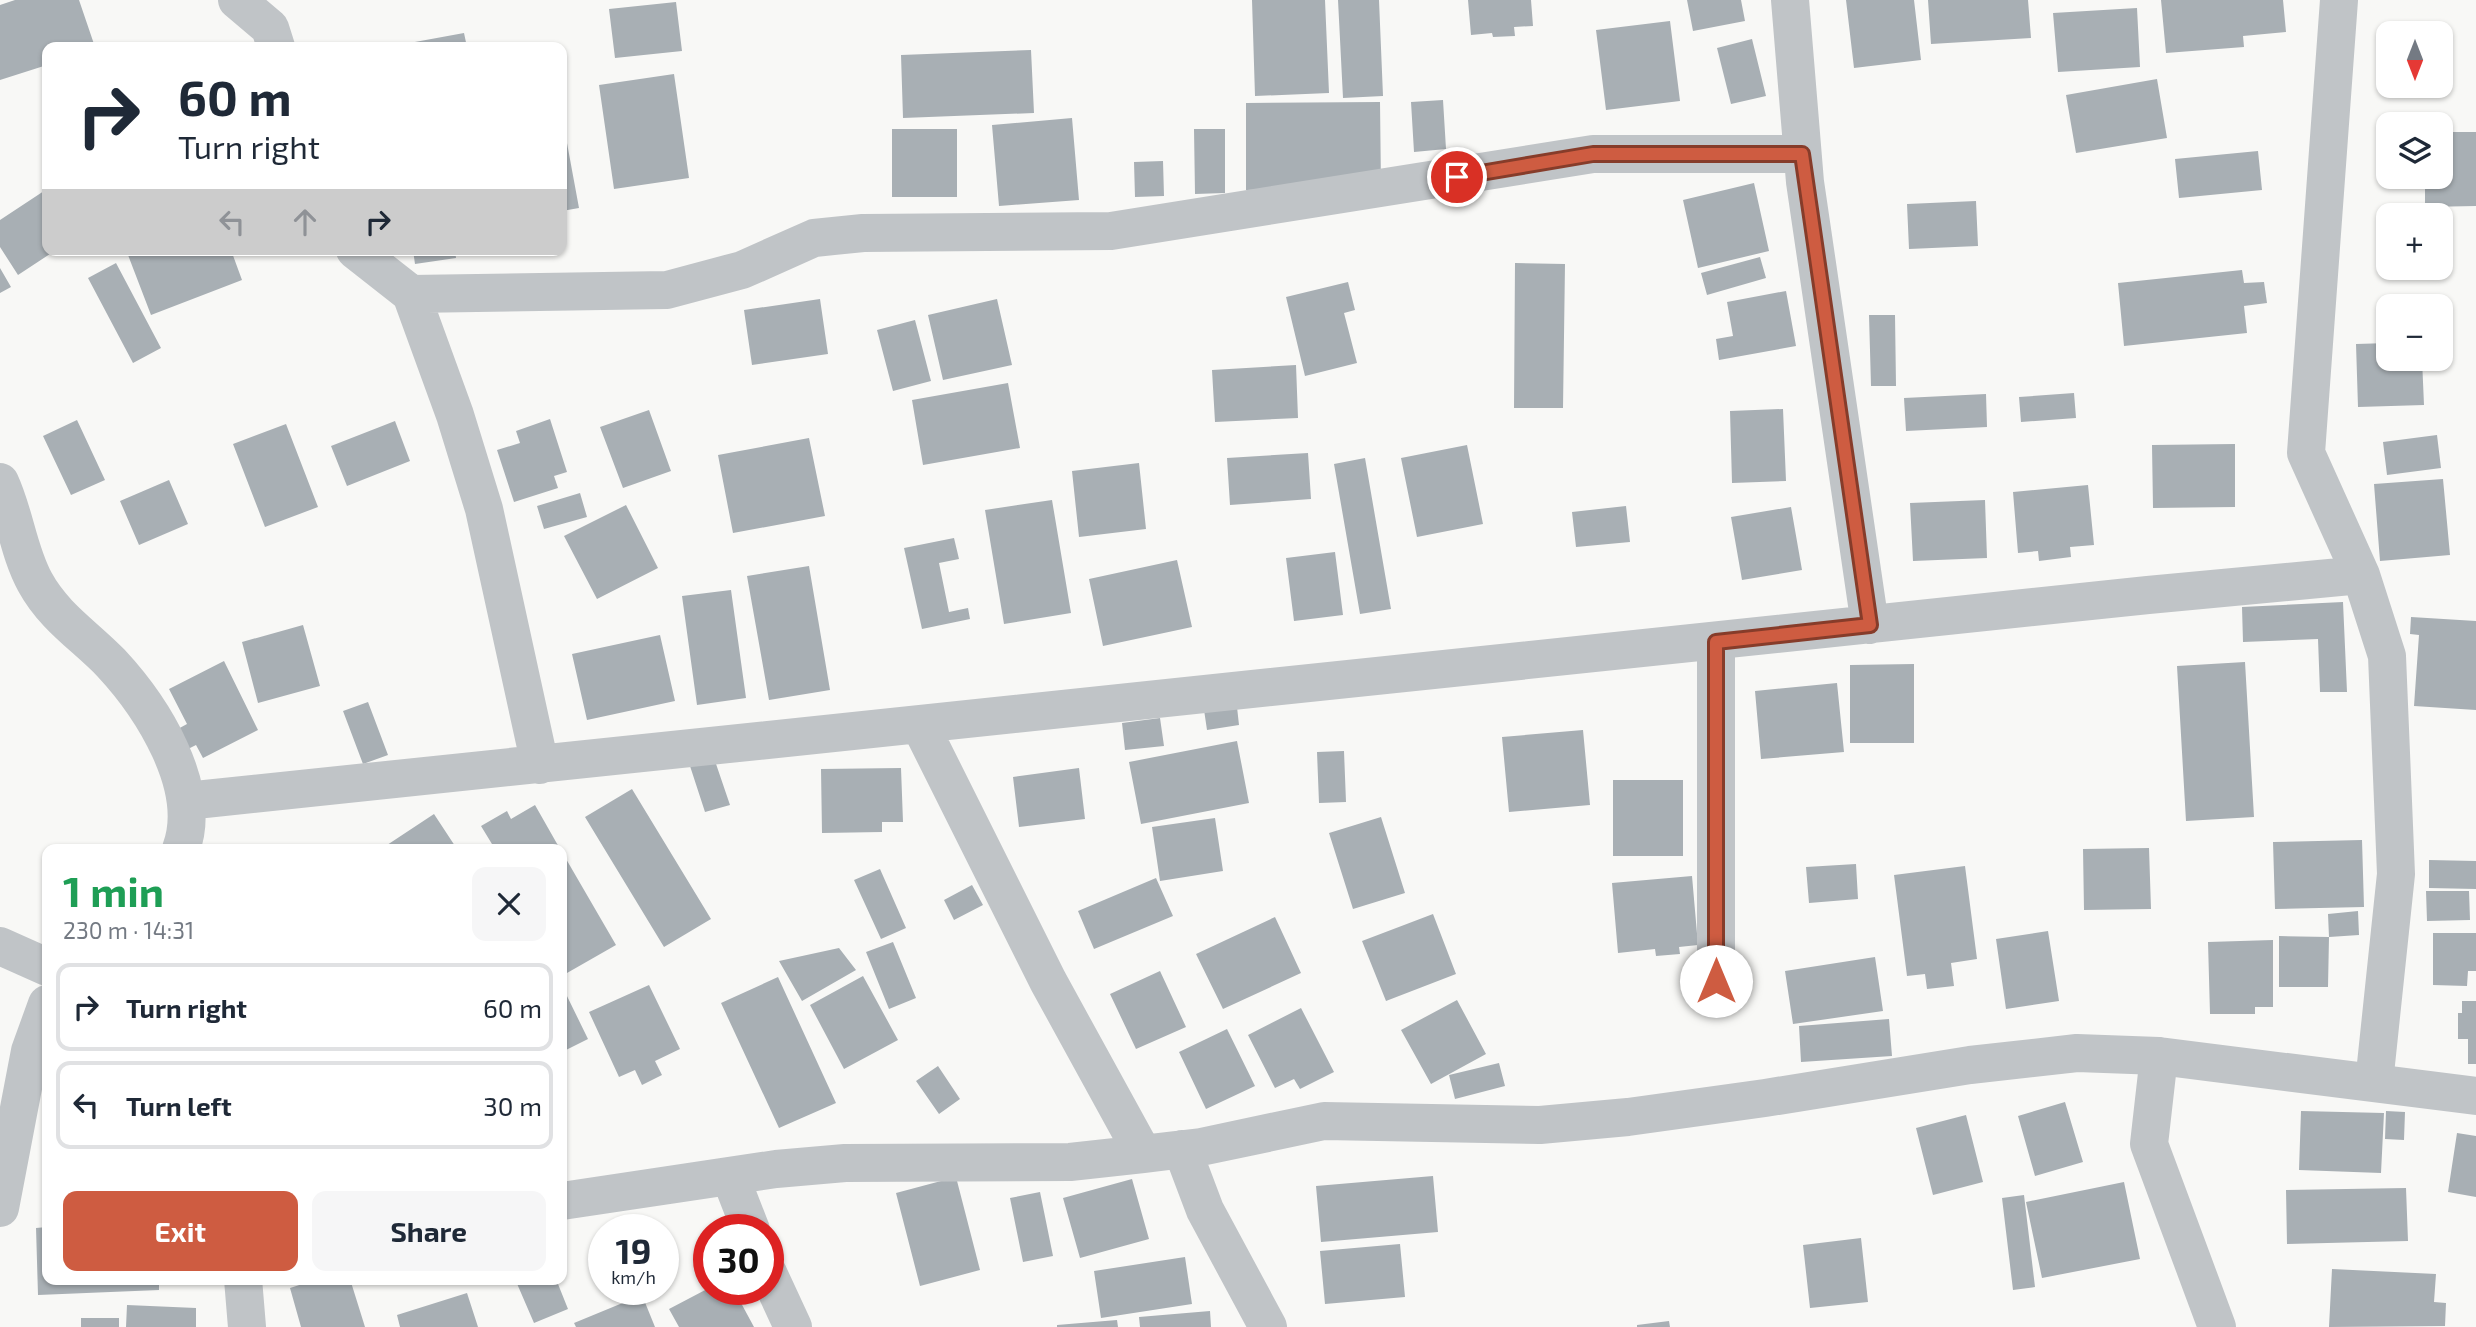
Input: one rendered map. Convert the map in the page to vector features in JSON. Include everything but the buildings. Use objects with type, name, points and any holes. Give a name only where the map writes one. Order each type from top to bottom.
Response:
[{"type":"street","points":[[237,0],[270,28],[274,42]]},
{"type":"street","points":[[1790,0],[1802,154],[1870,625]]},
{"type":"street","points":[[2340,0],[2306,453],[2361,575],[2388,656],[2396,874],[2374,1083]]},
{"type":"street","points":[[411,294],[667,290],[742,270],[814,238],[863,233],[1111,232],[1593,154],[1802,154]]},
{"type":"street","points":[[363,256],[411,294],[455,415],[484,509],[540,765]]},
{"type":"street","points":[[0,482],[34,582],[53,611],[110,662],[155,720],[176,763],[186,802],[186,838],[183,844]]},
{"type":"street","points":[[186,802],[2361,575]]},
{"type":"street","points":[[1716,642],[1716,981]]},
{"type":"street","points":[[920,725],[1048,981],[1143,1154]]},
{"type":"street","points":[[0,946],[42,965]]},
{"type":"street","points":[[0,1208],[30,1051],[42,1018]]},
{"type":"street","points":[[567,1200],[776,1169],[845,1164],[1070,1162],[1201,1147],[1324,1121],[1539,1125],[1765,1098],[1970,1065],[2077,1053],[2160,1056],[2476,1096]]},
{"type":"street","points":[[2160,1056],[2149,1144],[2217,1327]]},
{"type":"street","points":[[1182,1149],[1205,1210],[1268,1327]]},
{"type":"street","points":[[730,1176],[745,1214]]},
{"type":"street","points":[[244,1285],[247,1327]]},
{"type":"street","points":[[783,1305],[793,1327]]},
{"type":"route","points":[[1457,177],[1593,154],[1802,154],[1870,625],[1716,642],[1716,981]]}]
